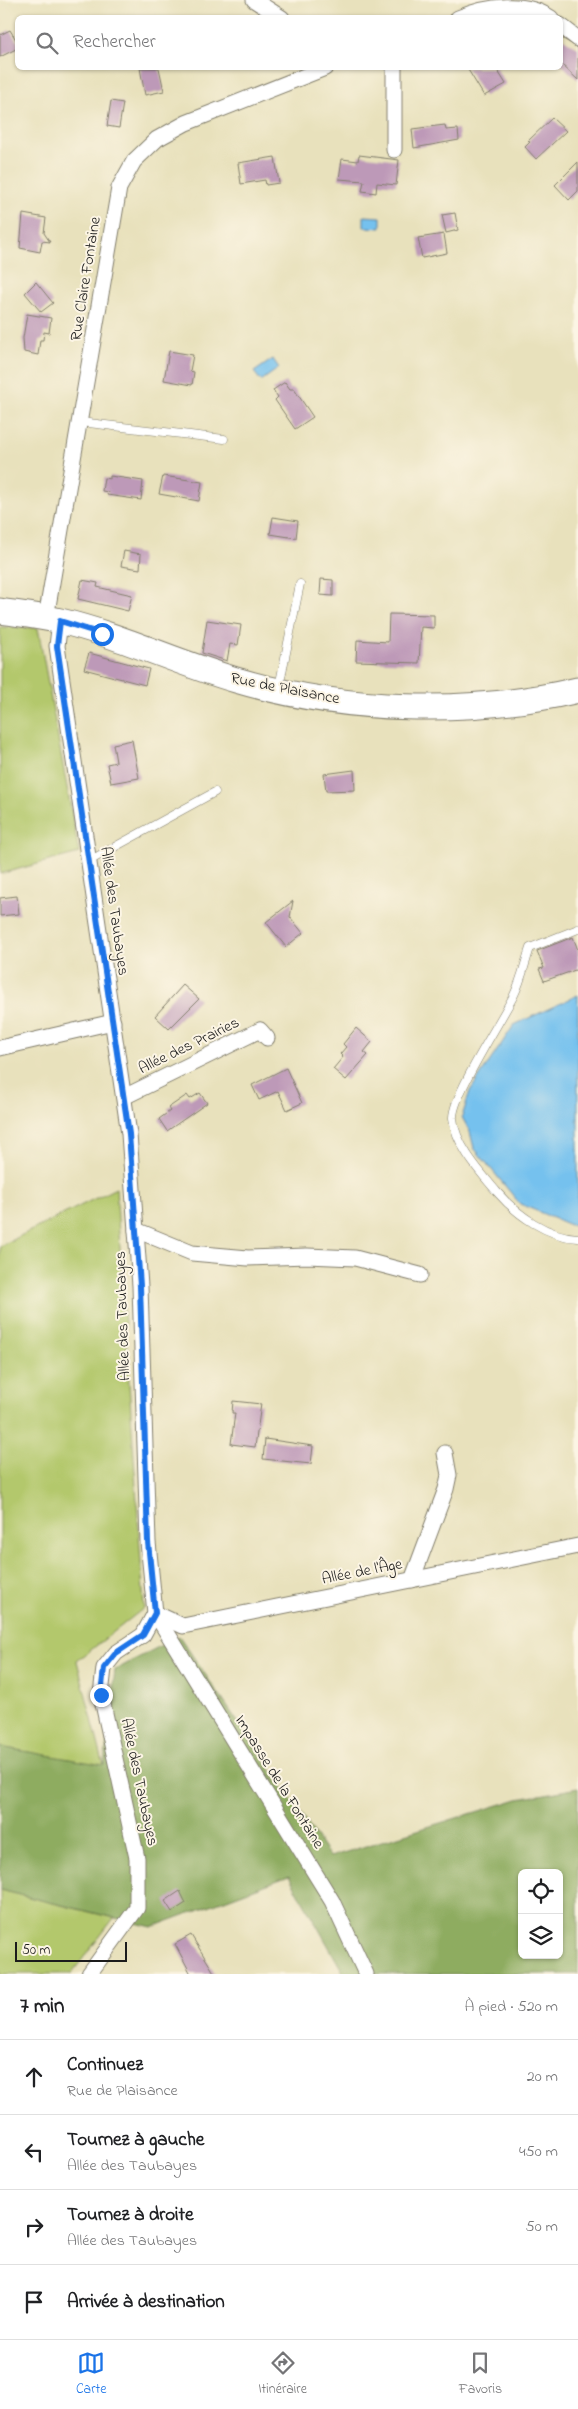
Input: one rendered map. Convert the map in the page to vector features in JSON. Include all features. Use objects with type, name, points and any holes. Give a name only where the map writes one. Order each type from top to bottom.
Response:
[{"type":"main road","name":"Rue de Plaisance","points":[[0,611],[53,620],[102,634],[203,670],[278,691],[364,703],[427,706],[515,701],[578,690]]},
{"type":"street","points":[[254,0],[277,15]]},
{"type":"street","points":[[469,15],[506,5],[529,5],[546,15]]},
{"type":"street","points":[[563,27],[578,39]]},
{"type":"street","name":"Rue Claire Fontaine","points":[[53,620],[80,422],[118,188],[134,162],[157,139],[186,123],[320,70]]},
{"type":"street","points":[[394,70],[394,150]]},
{"type":"street","name":"Allée des Taubayes","points":[[53,620],[129,1134],[140,1286],[148,1542],[155,1613],[143,1635],[116,1653],[104,1668],[101,1695],[138,1858],[137,1908],[89,1974]]},
{"type":"street","points":[[0,1048],[113,1022]]},
{"type":"street","name":"Allée des Prairies","points":[[124,1097],[260,1030],[267,1038]]},
{"type":"street","points":[[136,1230],[192,1253],[248,1258],[307,1256],[355,1258],[420,1275]]},
{"type":"street","points":[[412,1580],[446,1489],[449,1475],[445,1453]]},
{"type":"street","name":"Allée de l'Âge","points":[[155,1613],[183,1626],[578,1546]]},
{"type":"street","name":"Impasse de la Fontaine","points":[[155,1613],[332,1902],[366,1974]]},
{"type":"lane","points":[[80,422],[224,439]]},
{"type":"lane","points":[[278,691],[300,584]]},
{"type":"lane","points":[[89,861],[215,792]]},
{"type":"lane","points":[[578,929],[530,948],[515,992],[460,1094],[453,1116],[457,1132],[467,1152],[503,1200],[521,1215],[543,1229],[565,1238],[578,1238]]},
{"type":"green space","points":[[0,627],[38,628],[79,853],[0,874]]},
{"type":"green space","points":[[116,1188],[144,1608],[77,1661],[104,1766],[0,1747],[0,1246]]},
{"type":"green space","points":[[179,1636],[330,1857],[518,1799],[578,1788],[578,1974],[344,1974],[289,1876],[152,1927],[0,1890],[0,1747],[104,1765],[115,1670]]},
{"type":"green space","points":[[0,1890],[114,1918],[71,1974],[0,1974]]},
{"type":"water","points":[[364,216],[381,217],[381,228],[364,227]]},
{"type":"water","points":[[273,359],[279,368],[261,381],[254,372]]},
{"type":"water","points":[[578,995],[578,1224],[570,1225],[520,1204],[474,1148],[470,1132],[462,1117],[470,1091],[514,1025]]},
{"type":"building","points":[[10,30],[15,38],[15,50],[0,57],[0,35]]},
{"type":"building","points":[[563,39],[578,48],[578,80],[563,66]]},
{"type":"building","points":[[140,70],[159,70],[164,91],[145,95]]},
{"type":"building","points":[[468,70],[497,70],[506,84],[484,96]]},
{"type":"building","points":[[111,101],[123,103],[119,128],[107,126]]},
{"type":"building","points":[[552,118],[566,131],[536,159],[525,147],[530,142],[528,141]]},
{"type":"building","points":[[445,125],[446,130],[458,129],[459,140],[414,148],[412,129]]},
{"type":"building","points":[[359,155],[399,160],[396,185],[377,183],[376,193],[362,191],[364,181],[339,179],[342,159],[358,161]]},
{"type":"building","points":[[275,157],[279,183],[266,185],[265,180],[241,184],[238,163]]},
{"type":"building","points":[[578,162],[578,191],[569,200],[555,185]]},
{"type":"building","points":[[455,213],[458,230],[446,233],[442,215]]},
{"type":"building","points":[[23,214],[46,218],[44,233],[50,242],[42,241],[40,252],[20,248]]},
{"type":"building","points":[[444,234],[447,253],[422,258],[418,238]]},
{"type":"building","points":[[36,282],[53,303],[41,312],[25,293]]},
{"type":"building","points":[[27,314],[51,318],[49,333],[44,332],[43,340],[40,340],[38,355],[24,352],[23,338]]},
{"type":"building","points":[[169,351],[193,355],[190,371],[194,372],[192,385],[164,380]]},
{"type":"building","points":[[285,382],[290,389],[294,389],[313,417],[295,429],[275,400],[278,397],[273,390]]},
{"type":"building","points":[[110,476],[143,481],[141,500],[107,495],[108,492],[102,491],[104,478],[110,479]]},
{"type":"building","points":[[163,476],[202,482],[199,501],[159,494]]},
{"type":"building","points":[[273,517],[298,521],[296,538],[270,534]]},
{"type":"building","points":[[124,551],[141,554],[140,569],[121,566]]},
{"type":"building","points":[[321,579],[333,580],[333,596],[320,595]]},
{"type":"building","points":[[82,580],[98,583],[97,587],[132,595],[128,611],[78,599]]},
{"type":"building","points":[[389,614],[434,615],[434,628],[421,627],[419,663],[356,661],[357,640],[388,642]]},
{"type":"building","points":[[207,620],[241,625],[238,645],[230,644],[227,661],[202,653]]},
{"type":"building","points":[[89,653],[149,669],[145,685],[84,669]]},
{"type":"building","points":[[132,740],[139,778],[111,783],[107,764],[116,762],[113,744]]},
{"type":"building","points":[[354,770],[355,790],[326,791],[324,774]]},
{"type":"building","points":[[17,896],[19,914],[0,916],[0,898]]},
{"type":"building","points":[[293,901],[290,917],[303,933],[286,947],[266,922]]},
{"type":"building","points":[[573,937],[578,950],[578,969],[544,981],[539,969],[544,968],[537,951]]},
{"type":"building","points":[[183,985],[199,999],[169,1029],[155,1016]]},
{"type":"building","points":[[356,1028],[372,1042],[364,1052],[368,1055],[346,1080],[333,1069],[343,1057],[340,1054],[346,1047],[343,1044]]},
{"type":"building","points":[[286,1068],[302,1103],[287,1110],[278,1091],[259,1100],[252,1085]]},
{"type":"building","points":[[200,1093],[207,1103],[167,1131],[159,1119],[170,1111],[168,1108],[187,1095],[190,1099]]},
{"type":"building","points":[[233,1401],[261,1404],[255,1447],[231,1444],[235,1413],[232,1413]]},
{"type":"building","points":[[265,1439],[313,1446],[311,1464],[263,1459]]},
{"type":"building","points":[[180,1891],[186,1903],[172,1912],[165,1901]]},
{"type":"building","points":[[191,1935],[215,1974],[191,1974],[175,1944]]},
{"type":"route","points":[[101,1695],[104,1668],[116,1653],[143,1635],[155,1613],[148,1542],[140,1286],[129,1134],[57,646],[60,621],[102,634]]}]
